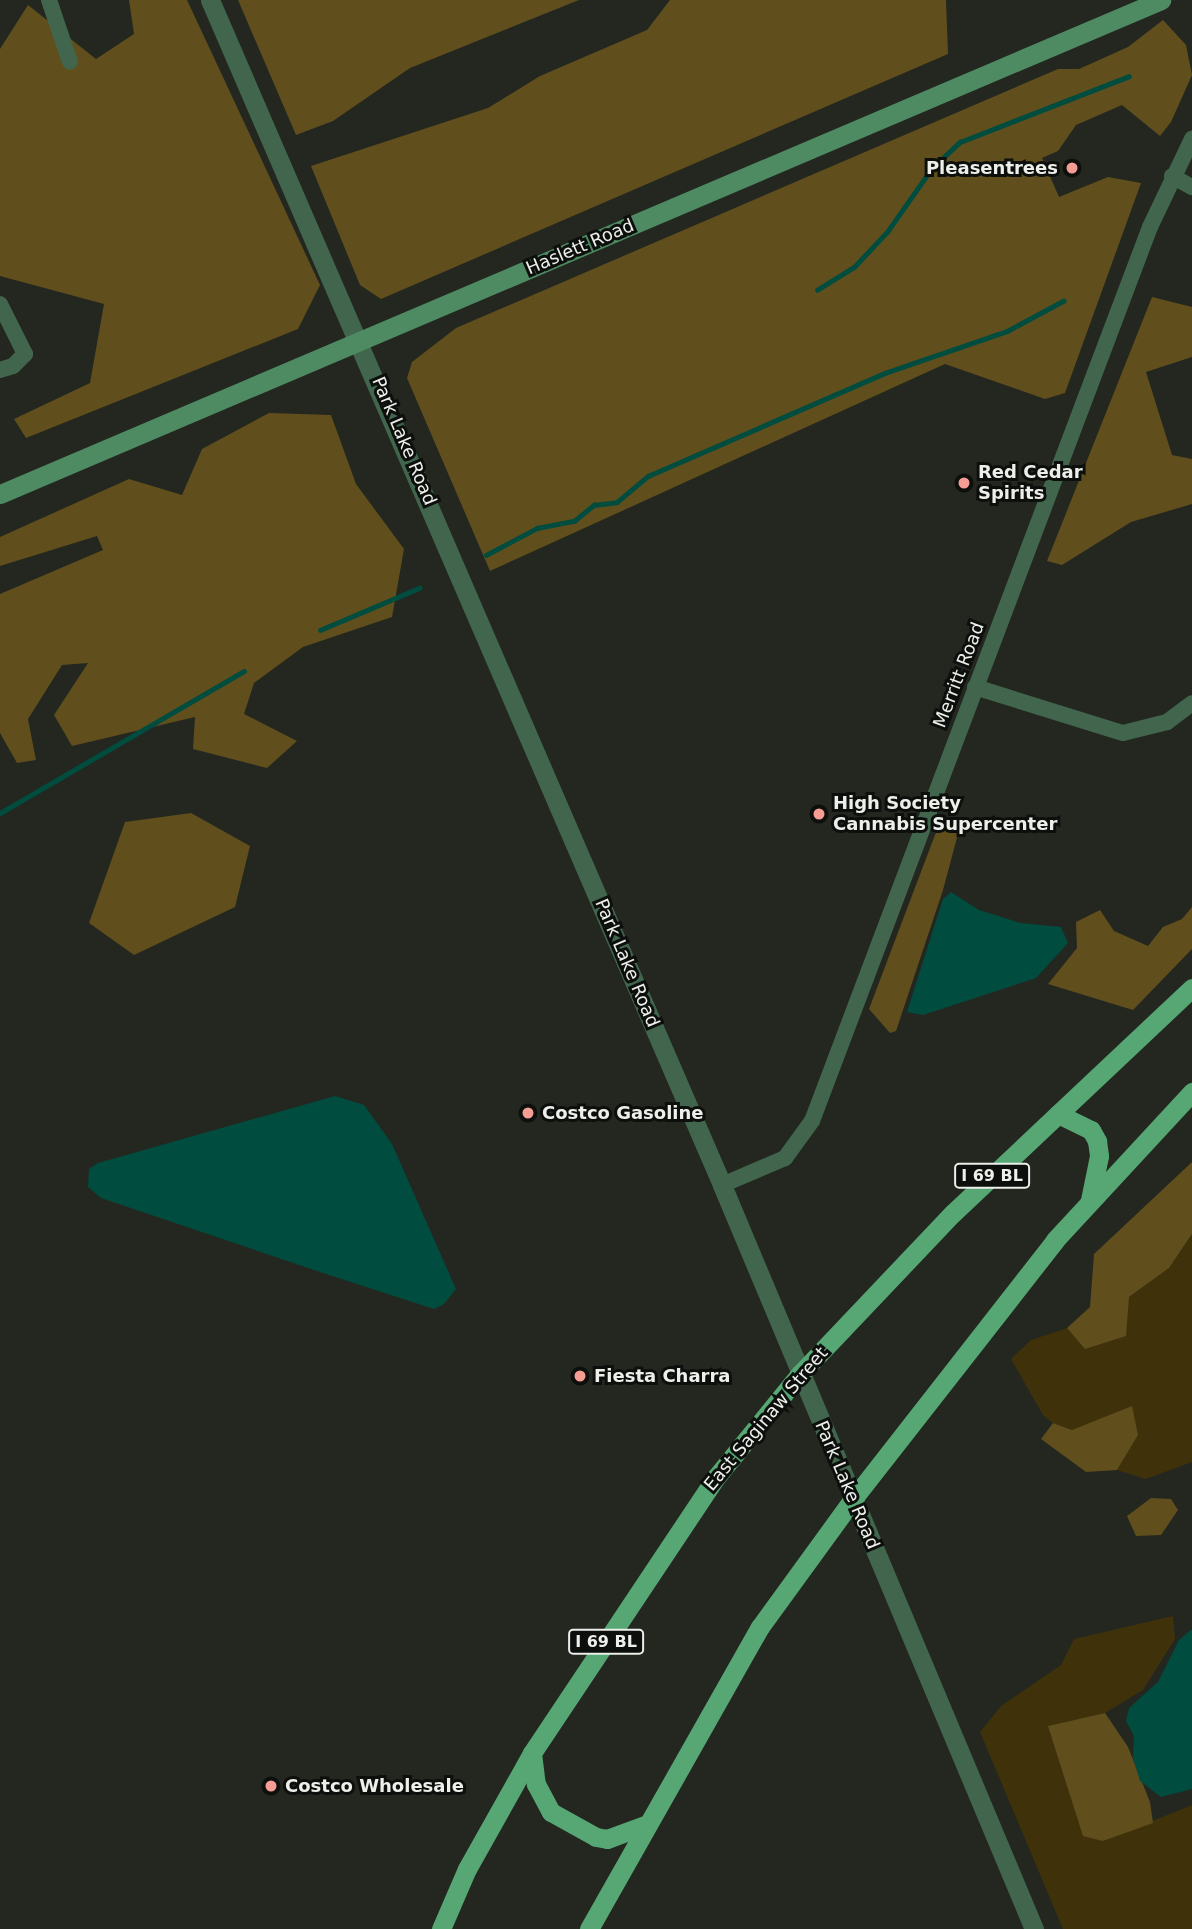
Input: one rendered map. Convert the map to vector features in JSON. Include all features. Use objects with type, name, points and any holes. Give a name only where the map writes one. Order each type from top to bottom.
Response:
[{"type":"main road","name":"Haslett Road","points":[[0,494],[1161,0]]},
{"type":"main road","name":"East Saginaw Street","points":[[441,1929],[467,1869],[532,1754],[716,1476],[800,1374],[953,1213],[1192,988]]},
{"type":"main road","points":[[589,1929],[645,1825],[760,1627],[853,1499],[1090,1201],[1192,1092]]},
{"type":"main road","points":[[1058,1114],[1091,1130],[1097,1141],[1099,1157],[1090,1201]]},
{"type":"main road","points":[[532,1754],[536,1784],[551,1812],[596,1838],[607,1839],[645,1825]]},
{"type":"street","points":[[49,0],[71,62]]},
{"type":"street","name":"Park Lake Road","points":[[210,0],[360,340],[722,1185],[1034,1929]]},
{"type":"street","name":"Merritt Road","points":[[722,1185],[785,1158],[812,1121],[1172,176],[1192,139]]},
{"type":"street","points":[[1172,176],[1192,187]]},
{"type":"street","points":[[0,304],[25,354],[21,361],[0,370]]},
{"type":"street","points":[[975,688],[1100,729],[1124,733],[1167,722],[1192,703]]},
{"type":"shaded area","points":[[129,0],[187,0],[320,285],[298,329],[26,438],[14,419],[90,383],[104,304],[0,276],[0,49],[28,5],[96,59],[134,34]]},
{"type":"shaded area","points":[[238,0],[579,0],[410,68],[333,121],[296,135]]},
{"type":"shaded area","points":[[670,0],[946,0],[948,54],[381,299],[360,285],[311,166],[488,108],[540,76],[647,30]]},
{"type":"shaded area","points":[[1163,20],[1186,45],[1192,75],[1171,122],[1160,136],[1122,105],[1076,125],[1058,151],[1042,158],[1059,197],[1108,177],[1141,183],[1065,393],[1045,399],[945,364],[490,571],[407,378],[412,362],[456,328],[1058,69],[1079,69],[1128,47]]},
{"type":"shaded area","points":[[1152,297],[1192,307],[1192,357],[1146,372],[1172,455],[1192,459],[1192,504],[1131,522],[1062,565],[1047,561]]},
{"type":"shaded area","points":[[269,413],[331,415],[356,484],[404,549],[392,617],[303,647],[254,683],[244,714],[297,741],[267,768],[193,749],[195,717],[72,746],[54,715],[88,663],[62,665],[28,719],[36,760],[17,763],[0,733],[0,594],[103,550],[97,536],[0,566],[0,537],[129,479],[182,495],[202,449]]},
{"type":"shaded area","points":[[191,813],[250,846],[235,907],[134,955],[89,923],[125,822]]},
{"type":"shaded area","points":[[947,825],[959,830],[943,890],[896,1031],[890,1033],[869,1009],[938,827]]},
{"type":"shaded area","points":[[951,892],[979,910],[1020,923],[1061,927],[1068,943],[1036,978],[923,1015],[907,1012],[943,899]]},
{"type":"shaded area","points":[[1192,907],[1192,949],[1133,1010],[1048,984],[1077,948],[1076,922],[1100,910],[1114,931],[1148,946],[1163,927],[1182,919]]},
{"type":"shaded area","points":[[335,1096],[364,1105],[392,1144],[456,1289],[444,1304],[434,1309],[101,1198],[88,1187],[89,1169],[98,1163]]},
{"type":"shaded area","points":[[1192,1162],[1192,1234],[1169,1268],[1129,1297],[1126,1336],[1085,1349],[1067,1328],[1090,1307],[1094,1254]]},
{"type":"shaded area","points":[[1192,1234],[1192,1462],[1146,1479],[1117,1470],[1138,1435],[1072,1430],[1053,1423],[1043,1415],[1011,1359],[1031,1340],[1067,1328],[1085,1349],[1129,1297],[1169,1268]]},
{"type":"shaded area","points":[[1132,1406],[1138,1435],[1117,1470],[1086,1472],[1041,1439],[1053,1423],[1072,1430]]},
{"type":"shaded area","points":[[1151,1498],[1171,1499],[1178,1510],[1161,1535],[1136,1536],[1127,1516]]},
{"type":"shaded area","points":[[1173,1616],[1175,1639],[1143,1690],[1105,1713],[1049,1726],[1103,1841],[1192,1805],[1192,1929],[1063,1929],[980,1732],[1001,1706],[1061,1665],[1074,1639]]},
{"type":"shaded area","points":[[1192,1629],[1192,1789],[1161,1797],[1140,1781],[1133,1758],[1134,1736],[1126,1721],[1129,1708],[1158,1682],[1179,1640]]},
{"type":"shaded area","points":[[1105,1713],[1128,1747],[1150,1802],[1153,1823],[1103,1841],[1083,1836],[1048,1726]]},
{"type":"waterway","points":[[817,290],[854,267],[887,232],[932,168],[960,142],[1129,76]]},
{"type":"waterway","points":[[486,555],[537,528],[574,521],[594,505],[617,502],[648,476],[885,373],[1007,331],[1063,301]]},
{"type":"waterway","points":[[320,630],[419,588]]},
{"type":"waterway","points":[[0,813],[244,671]]},
{"type":"place","name":"Pleasentrees","points":[[1072,168]]},
{"type":"place","name":"Red Cedar Spirits","points":[[964,483]]},
{"type":"place","name":"High Society Cannabis Supercenter","points":[[819,814]]},
{"type":"place","name":"Costco Gasoline","points":[[528,1113]]},
{"type":"place","name":"Fiesta Charra","points":[[580,1376]]},
{"type":"place","name":"Costco Wholesale","points":[[271,1786]]}]
